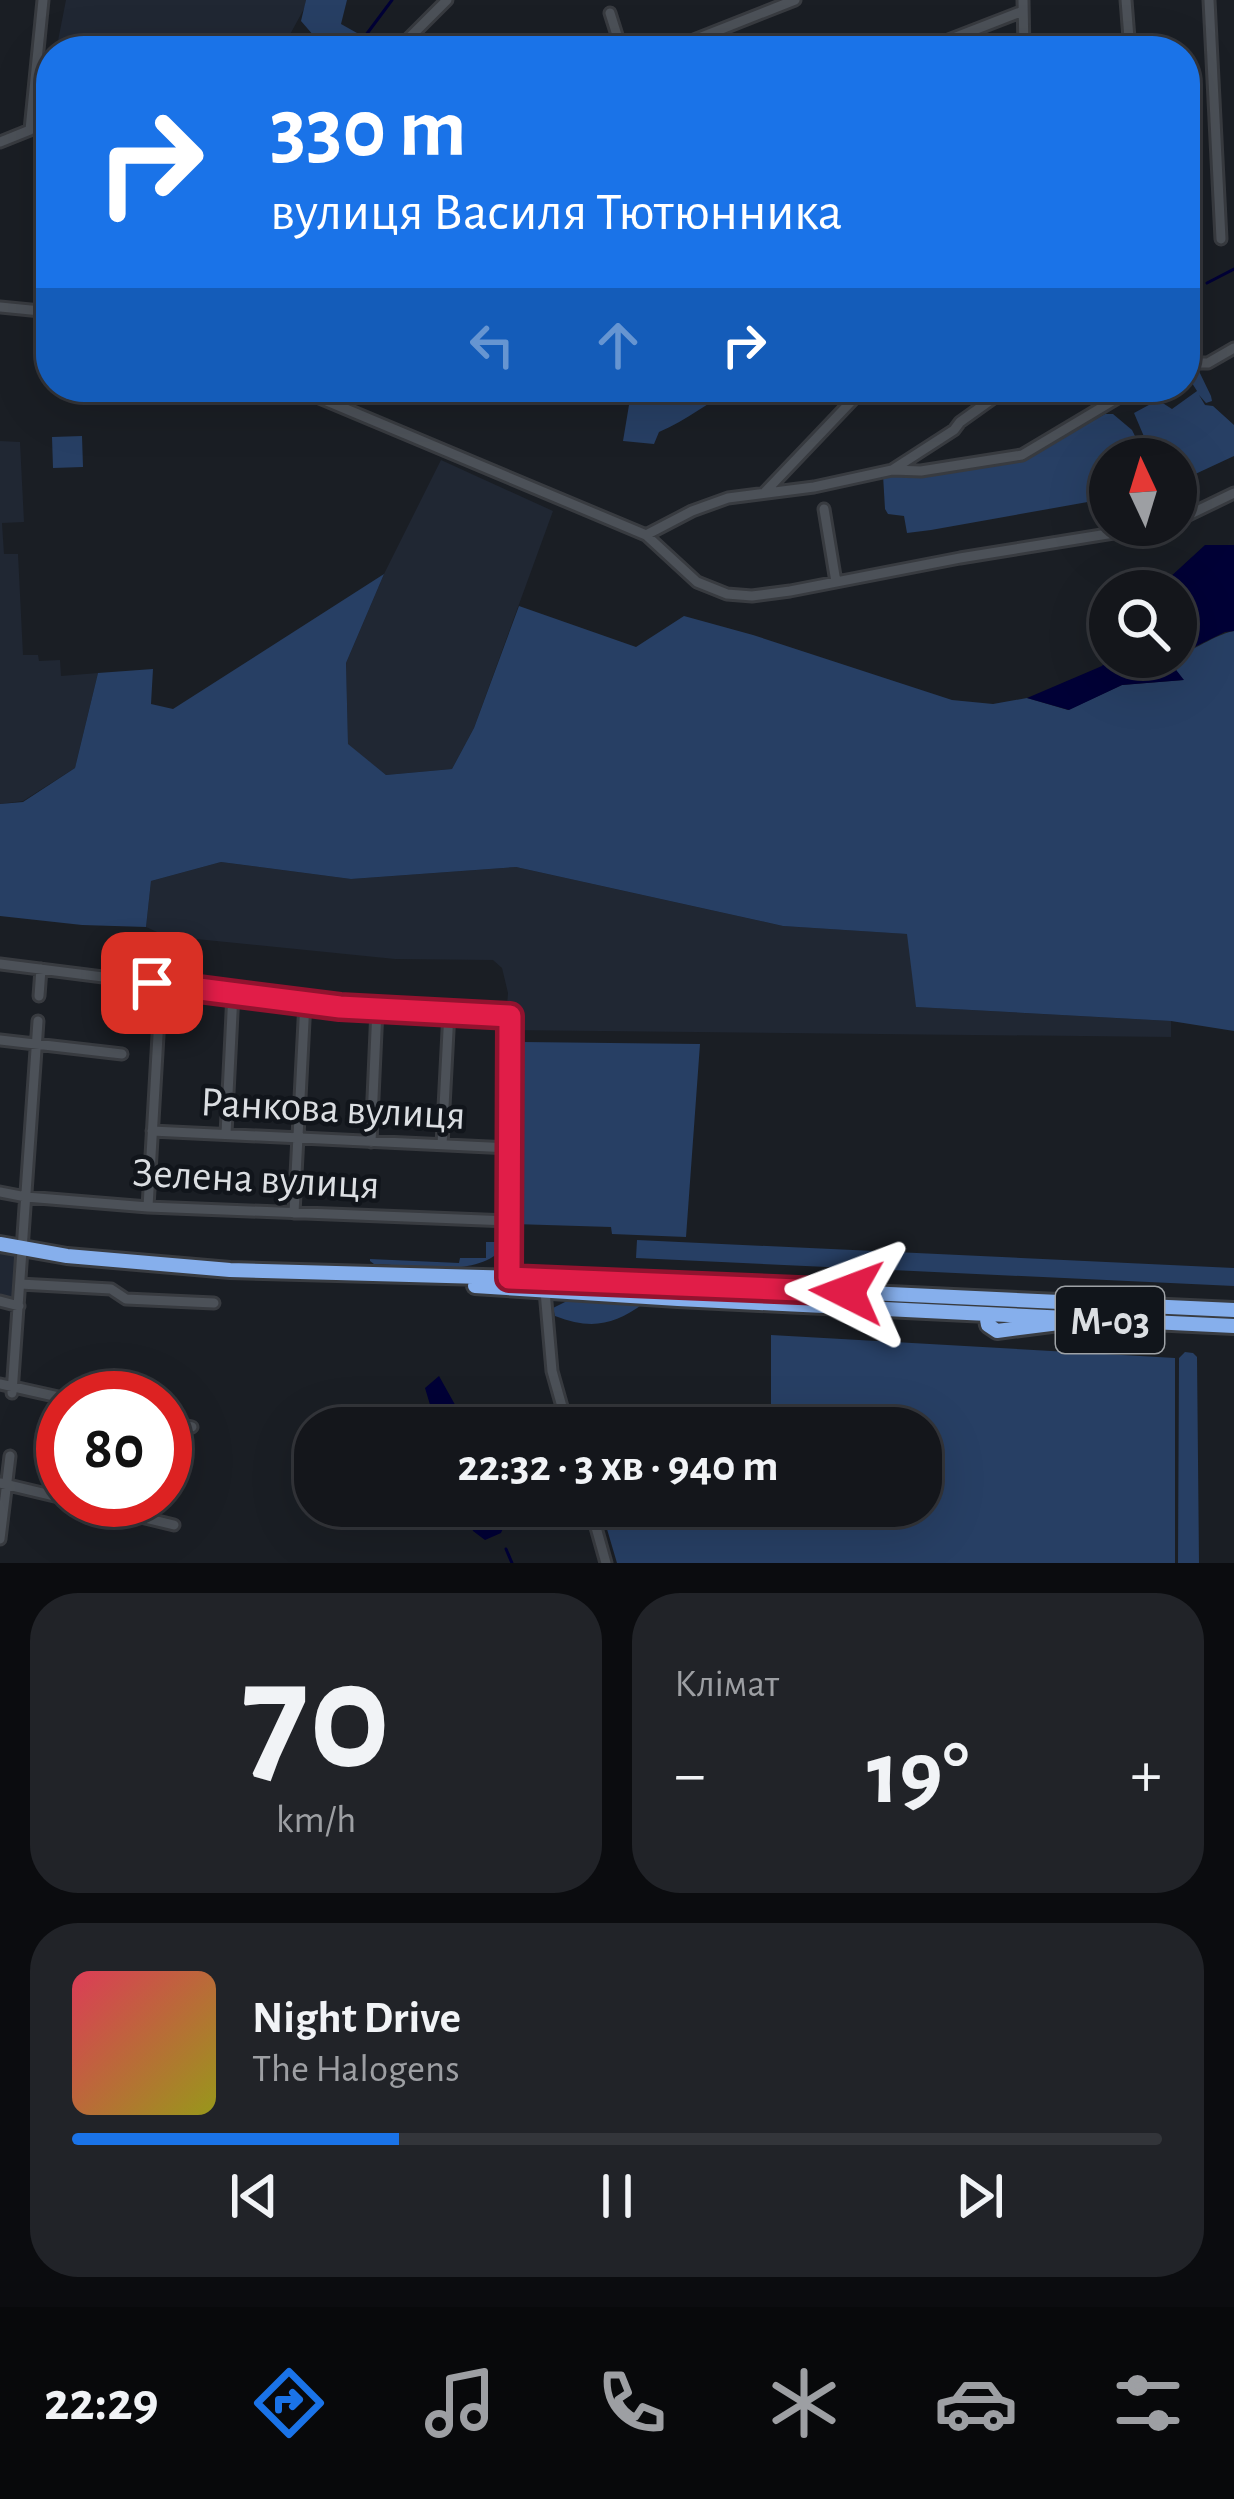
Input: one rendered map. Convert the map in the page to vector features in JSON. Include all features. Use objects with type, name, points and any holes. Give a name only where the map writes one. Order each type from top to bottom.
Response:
[{"type":"highway","name":"М-03","points":[[0,1244],[67,1256],[219,1270],[1234,1310]]},
{"type":"highway","name":"М-03","points":[[509,1283],[545,1291],[986,1314],[988,1324],[997,1331],[1093,1319],[1234,1326]]},
{"type":"highway","points":[[986,1314],[1001,1299]]},
{"type":"street","points":[[39,36],[43,0]]},
{"type":"street","points":[[411,36],[447,0]]},
{"type":"street","points":[[704,36],[796,0]]},
{"type":"street","points":[[1126,0],[1129,36]]},
{"type":"street","points":[[1209,0],[1221,239]]},
{"type":"street","points":[[963,36],[1023,5],[1024,36]]},
{"type":"street","points":[[610,13],[617,36]]},
{"type":"street","points":[[0,142],[30,130],[36,70]]},
{"type":"street","points":[[0,308],[36,312]]},
{"type":"street","points":[[1200,363],[1234,348]]},
{"type":"street","points":[[329,402],[646,535],[697,582],[727,595],[752,596],[1089,537]]},
{"type":"street","points":[[765,493],[851,402]]},
{"type":"street","points":[[892,470],[988,402]]},
{"type":"street","points":[[646,535],[728,498],[814,487],[892,470],[921,471],[1022,455],[1115,402]]},
{"type":"street","points":[[1197,511],[1234,493]]},
{"type":"street","points":[[824,509],[836,582]]},
{"type":"street","points":[[0,964],[305,1002],[510,1016],[509,1283]]},
{"type":"street","points":[[39,996],[41,969]]},
{"type":"street","points":[[148,1207],[161,984]]},
{"type":"street","points":[[226,1134],[233,993]]},
{"type":"street","points":[[294,1213],[305,1002]]},
{"type":"street","points":[[371,1142],[377,1009]]},
{"type":"street","points":[[442,1145],[449,1012]]},
{"type":"street","points":[[13,1390],[38,1021]]},
{"type":"street","points":[[0,1040],[122,1054]]},
{"type":"street","name":"Ранкова вулиця","points":[[152,1131],[510,1148]]},
{"type":"street","name":"Зелена вулиця","points":[[0,1192],[148,1207],[509,1222]]},
{"type":"street","points":[[20,1285],[111,1289],[126,1299],[214,1303]]},
{"type":"street","points":[[545,1291],[552,1371],[562,1407]]},
{"type":"street","points":[[0,1301],[19,1306]]},
{"type":"street","points":[[0,1384],[36,1394]]},
{"type":"street","points":[[0,1539],[10,1456]]},
{"type":"street","points":[[4,1484],[36,1492]]},
{"type":"street","points":[[596,1527],[606,1563]]},
{"type":"shaded area","points":[[66,0],[306,0],[289,36],[59,36]]},
{"type":"shaded area","points":[[306,0],[347,0],[341,24],[357,33],[314,36],[301,21]]},
{"type":"shaded area","points":[[1200,373],[1211,396],[1212,401],[1206,403],[1200,396]]},
{"type":"shaded area","points":[[1200,397],[1205,405],[1213,406],[1234,425],[1234,456],[1197,473],[1197,438],[1145,438],[1134,413],[1161,402],[1172,409],[1182,402],[1200,402]]},
{"type":"shaded area","points":[[630,402],[712,402],[659,432],[654,444],[623,441]]},
{"type":"shaded area","points":[[1105,414],[1113,414],[1136,438],[1089,438],[1089,502],[907,533],[904,516],[888,514],[885,509],[883,475],[1022,460]]},
{"type":"shaded area","points":[[82,436],[83,467],[53,468],[52,437]]},
{"type":"shaded area","points":[[0,441],[20,442],[24,522],[2,523],[4,554],[18,554],[23,655],[38,655],[39,661],[60,660],[61,676],[98,673],[75,768],[23,801],[0,804]]},
{"type":"shaded area","points":[[441,460],[553,511],[474,728],[452,769],[386,775],[348,745],[346,663]]},
{"type":"shaded area","points":[[1205,545],[1234,545],[1234,631],[1197,646],[1197,570],[1178,570]]},
{"type":"shaded area","points":[[384,574],[346,663],[348,744],[386,775],[452,769],[474,728],[519,606],[636,647],[684,616],[952,700],[993,704],[1027,698],[1068,710],[1122,685],[1197,678],[1197,646],[1234,631],[1234,1031],[1171,1021],[916,1007],[907,934],[783,926],[516,867],[351,879],[221,862],[151,881],[146,927],[0,916],[0,804],[23,802],[75,768],[98,673],[153,669],[151,704],[173,709]]},
{"type":"shaded area","points":[[1089,672],[1089,678],[1184,680],[1122,685],[1069,710],[1027,698]]},
{"type":"shaded area","points":[[221,862],[351,879],[516,867],[783,926],[908,934],[917,1007],[1171,1021],[1171,1037],[505,1030],[508,993],[502,968],[493,960],[395,959],[166,936],[146,927],[151,881]]},
{"type":"shaded area","points":[[523,1042],[700,1044],[686,1237],[612,1234],[611,1227],[514,1224],[514,1202],[522,1201]]},
{"type":"shaded area","points":[[637,1240],[1234,1268],[1234,1286],[636,1258]]},
{"type":"shaded area","points":[[486,1242],[500,1242],[502,1249],[476,1264],[460,1267],[370,1261],[459,1263],[460,1258],[486,1258]]},
{"type":"shaded area","points":[[0,1253],[21,1258],[16,1303],[0,1299]]},
{"type":"shaded area","points":[[569,1300],[643,1304],[612,1321],[591,1324],[555,1316],[553,1308]]},
{"type":"shaded area","points":[[771,1335],[1175,1358],[1175,1563],[617,1563],[606,1527],[942,1527],[942,1407],[771,1407]]},
{"type":"shaded area","points":[[1185,1352],[1197,1357],[1199,1563],[1178,1563],[1179,1358]]},
{"type":"shaded area","points":[[439,1376],[456,1407],[431,1407],[425,1388]]},
{"type":"shaded area","points":[[472,1527],[504,1527],[485,1540]]},
{"type":"waterway","points":[[365,36],[392,0]]},
{"type":"waterway","points":[[1207,283],[1234,269]]},
{"type":"waterway","points":[[506,1549],[512,1563]]},
{"type":"route","points":[[152,983],[340,1007],[510,1016],[509,1278],[847,1292]]}]
